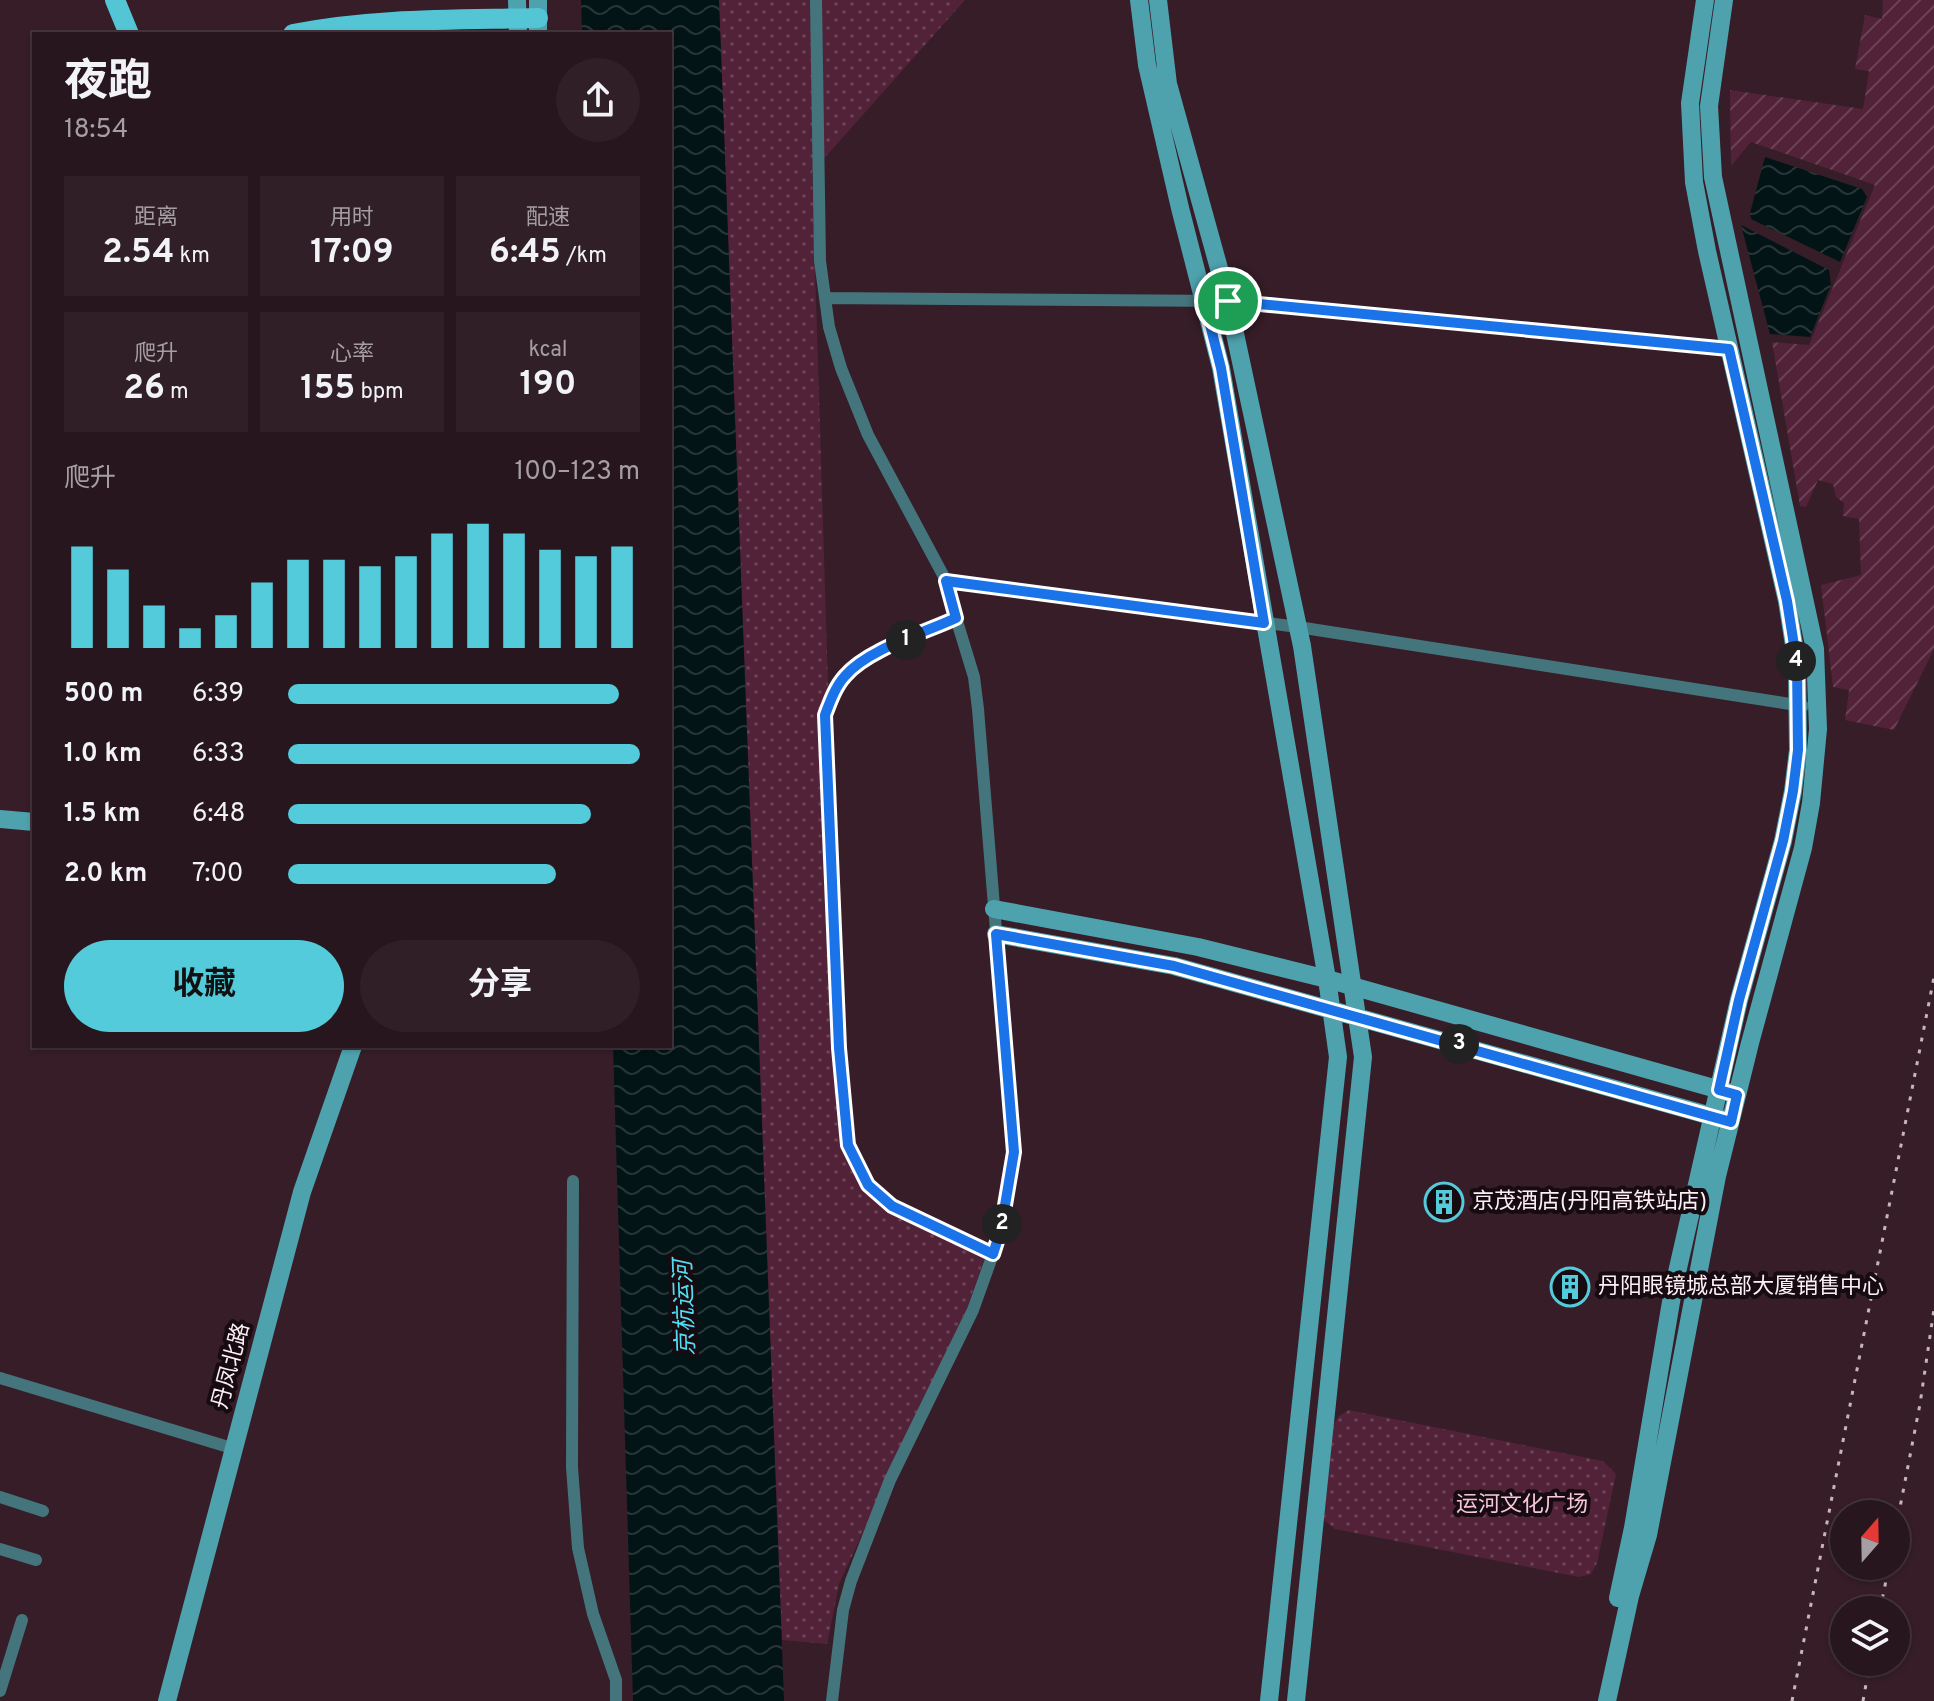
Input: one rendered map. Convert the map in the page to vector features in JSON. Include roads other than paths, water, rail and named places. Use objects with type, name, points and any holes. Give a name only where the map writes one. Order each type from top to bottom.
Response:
[{"type":"main road","points":[[115,0],[128,32]]},
{"type":"main road","points":[[129,0],[126,10],[129,32]]},
{"type":"main road","points":[[303,32],[337,25],[387,21],[528,17]]},
{"type":"street","points":[[816,0],[820,261],[829,327],[854,404],[868,435],[946,581],[974,677],[1014,1152],[1001,1229],[973,1310],[890,1480],[851,1581],[843,1610],[832,1701]]},
{"type":"street","points":[[1139,0],[1147,65],[1221,368],[1338,1057],[1269,1701]]},
{"type":"street","points":[[1158,0],[1168,84],[1228,301],[1298,627],[1363,1057],[1296,1701]]},
{"type":"street","points":[[1705,0],[1690,103],[1694,182],[1787,601],[1797,664],[1798,750],[1793,791],[1783,841],[1739,1000],[1728,1093]]},
{"type":"street","points":[[1595,1701],[1633,1528],[1673,1290],[1728,1093],[1803,848],[1818,729],[1815,649],[1713,177],[1709,106],[1724,0]]},
{"type":"street","points":[[825,298],[1228,301],[1729,349]]},
{"type":"street","points":[[946,581],[1298,627],[1797,707],[1818,706]]},
{"type":"street","points":[[956,618],[862,661],[845,676],[833,693],[825,715],[841,1083],[848,1145],[868,1185],[892,1206],[993,1254]]},
{"type":"street","points":[[0,819],[32,822]]},
{"type":"street","points":[[994,909],[1198,947],[1327,979],[1728,1093]]},
{"type":"street","points":[[996,934],[1174,966],[1722,1119]]},
{"type":"street","name":"丹凤北路","points":[[167,1701],[302,1192],[352,1048]]},
{"type":"street","points":[[1607,1701],[1630,1596],[1648,1535],[1717,1176],[1722,1119]]},
{"type":"street","points":[[573,1181],[572,1467],[578,1548],[593,1614],[616,1680],[616,1701]]},
{"type":"street","points":[[0,1378],[235,1449]]},
{"type":"street","points":[[0,1497],[43,1511]]},
{"type":"street","points":[[0,1549],[36,1560]]},
{"type":"street","points":[[0,1691],[3,1670],[22,1620]]},
{"type":"water","name":"京杭运河","points":[[581,0],[719,0],[784,1701],[633,1701],[613,1048],[672,1048],[672,32],[582,32]]},
{"type":"water","points":[[1765,157],[1862,189],[1867,197],[1840,262],[1751,219]]},
{"type":"water","points":[[1741,225],[1829,270],[1831,285],[1810,337],[1770,334]]},
{"type":"railway","points":[[1792,1701],[1934,977]]},
{"type":"railway","points":[[1901,1500],[1934,1309]]},
{"type":"railway","points":[[1883,1596],[1886,1580]]},
{"type":"railway","points":[[1863,1701],[1867,1676]]},
{"type":"place","name":"京茂酒店(丹阳高铁站店)","points":[[1444,1202]]},
{"type":"place","name":"丹阳眼镜城总部大厦销售中心","points":[[1570,1287]]},
{"type":"park label","name":"运河文化广场","points":[[1522,1505]]}]
